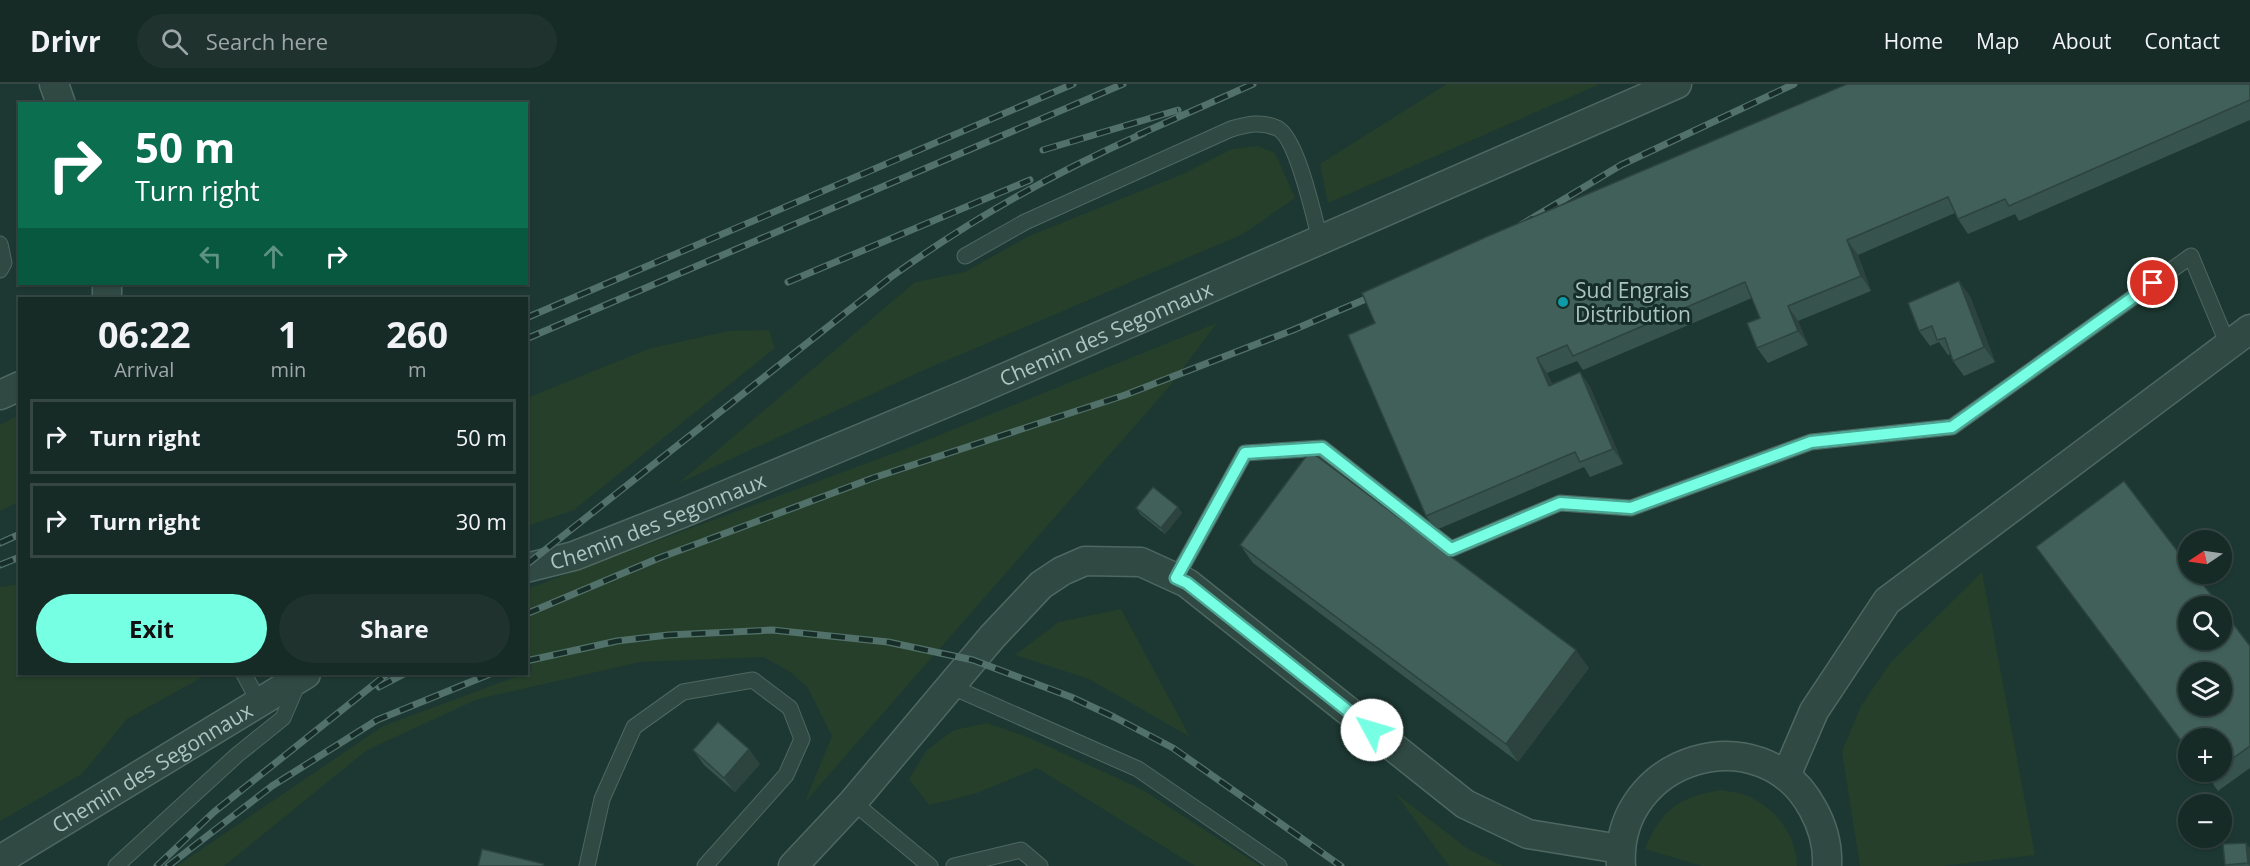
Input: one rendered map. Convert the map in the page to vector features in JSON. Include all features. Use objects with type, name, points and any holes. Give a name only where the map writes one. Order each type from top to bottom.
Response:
[{"type":"street","points":[[54,84],[61,102]]},
{"type":"street","name":"Chemin des Segonnaux","points":[[528,568],[574,556],[972,392],[1677,84]]},
{"type":"street","points":[[1786,776],[1814,711],[1887,601],[2239,337]]},
{"type":"street","points":[[0,395],[18,387]]},
{"type":"street","points":[[793,866],[854,802],[992,637],[1041,585],[1062,571],[1085,561],[1141,562],[1187,583],[1465,804],[1528,834],[1620,857],[1628,818],[1645,792],[1668,771],[1696,759],[1727,755],[1758,761],[1786,776],[1807,798],[1822,825],[1827,866]]},
{"type":"street","name":"Chemin des Segonnaux","points":[[0,860],[303,675]]},
{"type":"lane","points":[[965,256],[1025,222],[1231,129],[1255,122],[1279,128],[1293,146],[1320,240]]},
{"type":"lane","points":[[0,244],[4,263],[0,270]]},
{"type":"lane","points":[[1176,578],[1245,453],[1322,448],[1451,549],[1560,503],[1631,508],[1811,442],[1952,427],[2191,256],[2239,337]]},
{"type":"lane","points":[[245,675],[259,702]]},
{"type":"lane","points":[[116,866],[237,755],[283,718],[303,675]]},
{"type":"lane","points":[[587,866],[602,800],[634,727],[683,693],[753,680],[789,708],[802,739],[786,775],[705,866]]},
{"type":"lane","points":[[950,686],[1138,769],[1279,866]]},
{"type":"lane","points":[[854,802],[930,866]]},
{"type":"lane","points":[[954,866],[1021,850],[1040,866]]},
{"type":"green space","points":[[1447,84],[1600,84],[1328,203],[1320,164]]},
{"type":"green space","points":[[1258,146],[1275,153],[1295,198],[1243,234],[922,371],[679,483],[915,282],[965,272],[1027,237],[1183,174],[1232,149]]},
{"type":"green space","points":[[1217,323],[1169,387],[805,802],[832,736],[808,688],[789,671],[763,657],[640,662],[478,699],[367,750],[224,866],[177,866],[383,726],[521,675],[528,675],[532,671],[528,652],[528,589],[905,449]]},
{"type":"green space","points":[[769,330],[775,348],[574,510],[528,526],[528,398],[648,349],[728,331]]},
{"type":"green space","points":[[18,416],[18,502],[0,511],[0,425]]},
{"type":"green space","points":[[1982,572],[2035,855],[1943,866],[1860,866],[1842,751],[1861,706],[1891,662]]},
{"type":"green space","points":[[18,584],[18,675],[206,675],[127,719],[82,774],[0,821],[0,587]]},
{"type":"green space","points":[[1121,609],[1190,737],[1089,679],[1015,655],[1059,622]]},
{"type":"green space","points":[[987,723],[1030,738],[1143,790],[1260,866],[1195,866],[1037,768],[977,793],[929,805],[909,779],[927,750],[954,730]]},
{"type":"green space","points":[[1722,790],[1750,797],[1760,802],[1776,816],[1789,834],[1797,866],[1702,866],[1645,849],[1658,823],[1674,807],[1694,796]]},
{"type":"green space","points":[[1395,793],[1468,849],[1503,866],[1449,866]]},
{"type":"building","name":"Sud Engrais Distribution","points":[[1847,84],[2250,84],[2250,100],[2009,206],[2005,199],[1958,219],[1948,197],[1847,240],[1861,276],[1788,306],[1798,331],[1757,348],[1747,323],[1760,318],[1745,282],[1573,356],[1567,345],[1537,358],[1549,386],[1580,372],[1613,449],[1580,462],[1575,452],[1426,516],[1348,335],[1375,323],[1362,293],[1486,237]]},
{"type":"building","points":[[1959,281],[1984,347],[1953,361],[1945,338],[1937,340],[1932,326],[1919,331],[1908,303]]},
{"type":"building","points":[[1310,451],[1576,650],[1506,744],[1240,545]]},
{"type":"building","points":[[2124,481],[2178,552],[2178,584],[2203,584],[2212,596],[2178,596],[2178,650],[2232,650],[2232,622],[2250,646],[2250,746],[2232,759],[2232,728],[2178,728],[2178,737],[2036,547]]},
{"type":"building","points":[[1153,487],[1178,507],[1161,528],[1136,508]]},
{"type":"building","points":[[718,722],[749,749],[724,778],[693,750]]},
{"type":"building","points":[[2246,843],[2248,863],[2225,865],[2223,848],[2232,848],[2232,844]]},
{"type":"building","points":[[482,849],[544,864],[543,866],[478,866]]},
{"type":"railway","points":[[528,317],[1073,84]]},
{"type":"railway","points":[[528,338],[1123,84]]},
{"type":"railway","points":[[1138,135],[1253,84]]},
{"type":"railway","points":[[1521,225],[1621,165],[1794,84]]},
{"type":"railway","points":[[1043,150],[1178,110]]},
{"type":"railway","points":[[528,563],[891,277],[952,235],[1014,198],[1077,164],[1144,133]]},
{"type":"railway","points":[[788,282],[1030,180]]},
{"type":"railway","points":[[528,613],[659,558],[873,478],[1125,395],[1293,330],[1380,293]]},
{"type":"railway","points":[[0,543],[18,535]]},
{"type":"railway","points":[[0,565],[18,558]]},
{"type":"railway","points":[[528,661],[617,641],[668,635],[772,630],[888,642],[973,660],[1071,697],[1173,748],[1341,866]]},
{"type":"railway","points":[[157,866],[214,812],[386,675]]},
{"type":"railway","points":[[379,687],[402,675]]},
{"type":"railway","points":[[168,866],[272,786],[377,720],[488,675]]},
{"type":"place","name":"Sud Engrais Distribution","points":[[1563,302]]},
{"type":"route","points":[[1372,730],[1187,583],[1176,578],[1245,453],[1322,448],[1451,549],[1560,503],[1631,508],[1811,442],[1952,427],[2153,283]]}]
